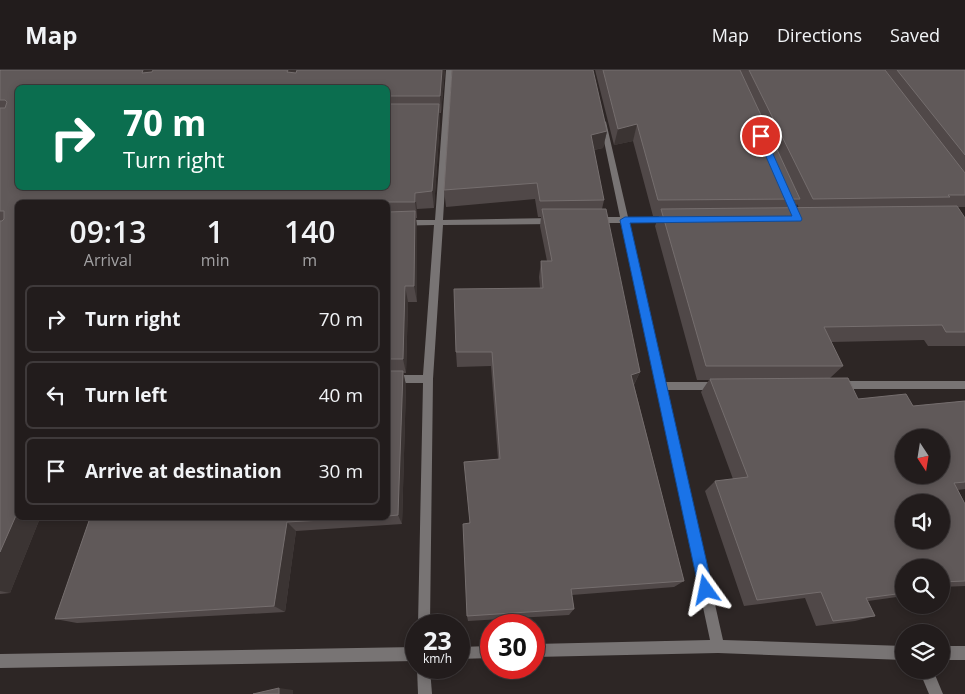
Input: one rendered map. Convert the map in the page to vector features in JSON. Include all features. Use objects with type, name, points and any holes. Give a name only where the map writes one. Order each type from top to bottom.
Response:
[{"type":"street","points":[[424,614],[428,379],[438,222],[441,117],[449,70]]},
{"type":"street","points":[[600,108],[718,646]]},
{"type":"street","points":[[390,223],[566,220]]},
{"type":"street","points":[[586,220],[682,220]]},
{"type":"street","points":[[390,379],[428,379]]},
{"type":"street","points":[[828,386],[965,385]]},
{"type":"street","points":[[662,386],[730,386]]},
{"type":"street","points":[[545,651],[718,646],[895,653]]},
{"type":"street","points":[[950,653],[965,652]]},
{"type":"street","points":[[0,661],[405,654]]},
{"type":"street","points":[[424,679],[425,694]]},
{"type":"street","points":[[930,679],[936,694]]},
{"type":"building","points":[[143,70],[142,73],[152,72],[153,70],[288,70],[287,72],[296,73],[297,70],[442,70],[440,96],[390,96],[390,85],[15,85],[15,190],[390,190],[390,104],[439,104],[432,191],[415,193],[415,202],[390,202],[390,200],[15,200],[15,518],[0,552],[0,221],[4,219],[4,211],[0,211],[0,108],[5,108],[7,102],[0,100],[0,71]]},
{"type":"building","points":[[452,70],[593,70],[607,131],[591,135],[604,200],[540,201],[537,183],[444,190]]},
{"type":"building","points":[[603,70],[740,70],[800,199],[658,200],[637,124],[618,129]]},
{"type":"building","points":[[749,70],[885,70],[965,173],[965,195],[948,195],[950,197],[813,199]]},
{"type":"building","points":[[897,70],[965,70],[965,155]]},
{"type":"building","points":[[957,206],[965,218],[965,332],[946,332],[942,325],[824,327],[843,366],[706,366],[661,209]]},
{"type":"building","points":[[542,209],[606,209],[640,372],[631,375],[684,581],[571,589],[574,609],[470,616],[470,614],[467,614],[463,524],[470,523],[464,462],[500,459],[492,352],[456,352],[454,289],[543,288],[541,261],[552,261]]},
{"type":"building","points":[[415,211],[414,286],[405,286],[403,359],[390,359],[390,212]]},
{"type":"building","points":[[390,371],[403,371],[398,515],[390,516]]},
{"type":"building","points":[[848,378],[858,399],[906,394],[913,406],[965,401],[965,482],[954,483],[965,504],[965,581],[950,582],[950,559],[895,559],[895,594],[866,598],[875,616],[833,621],[821,592],[757,600],[715,481],[748,477],[710,379]]},
{"type":"building","points":[[89,520],[322,520],[287,522],[274,606],[55,619]]},
{"type":"building","points":[[279,688],[279,694],[253,694]]},
{"type":"route","points":[[706,590],[625,220],[798,219],[761,136]]}]
